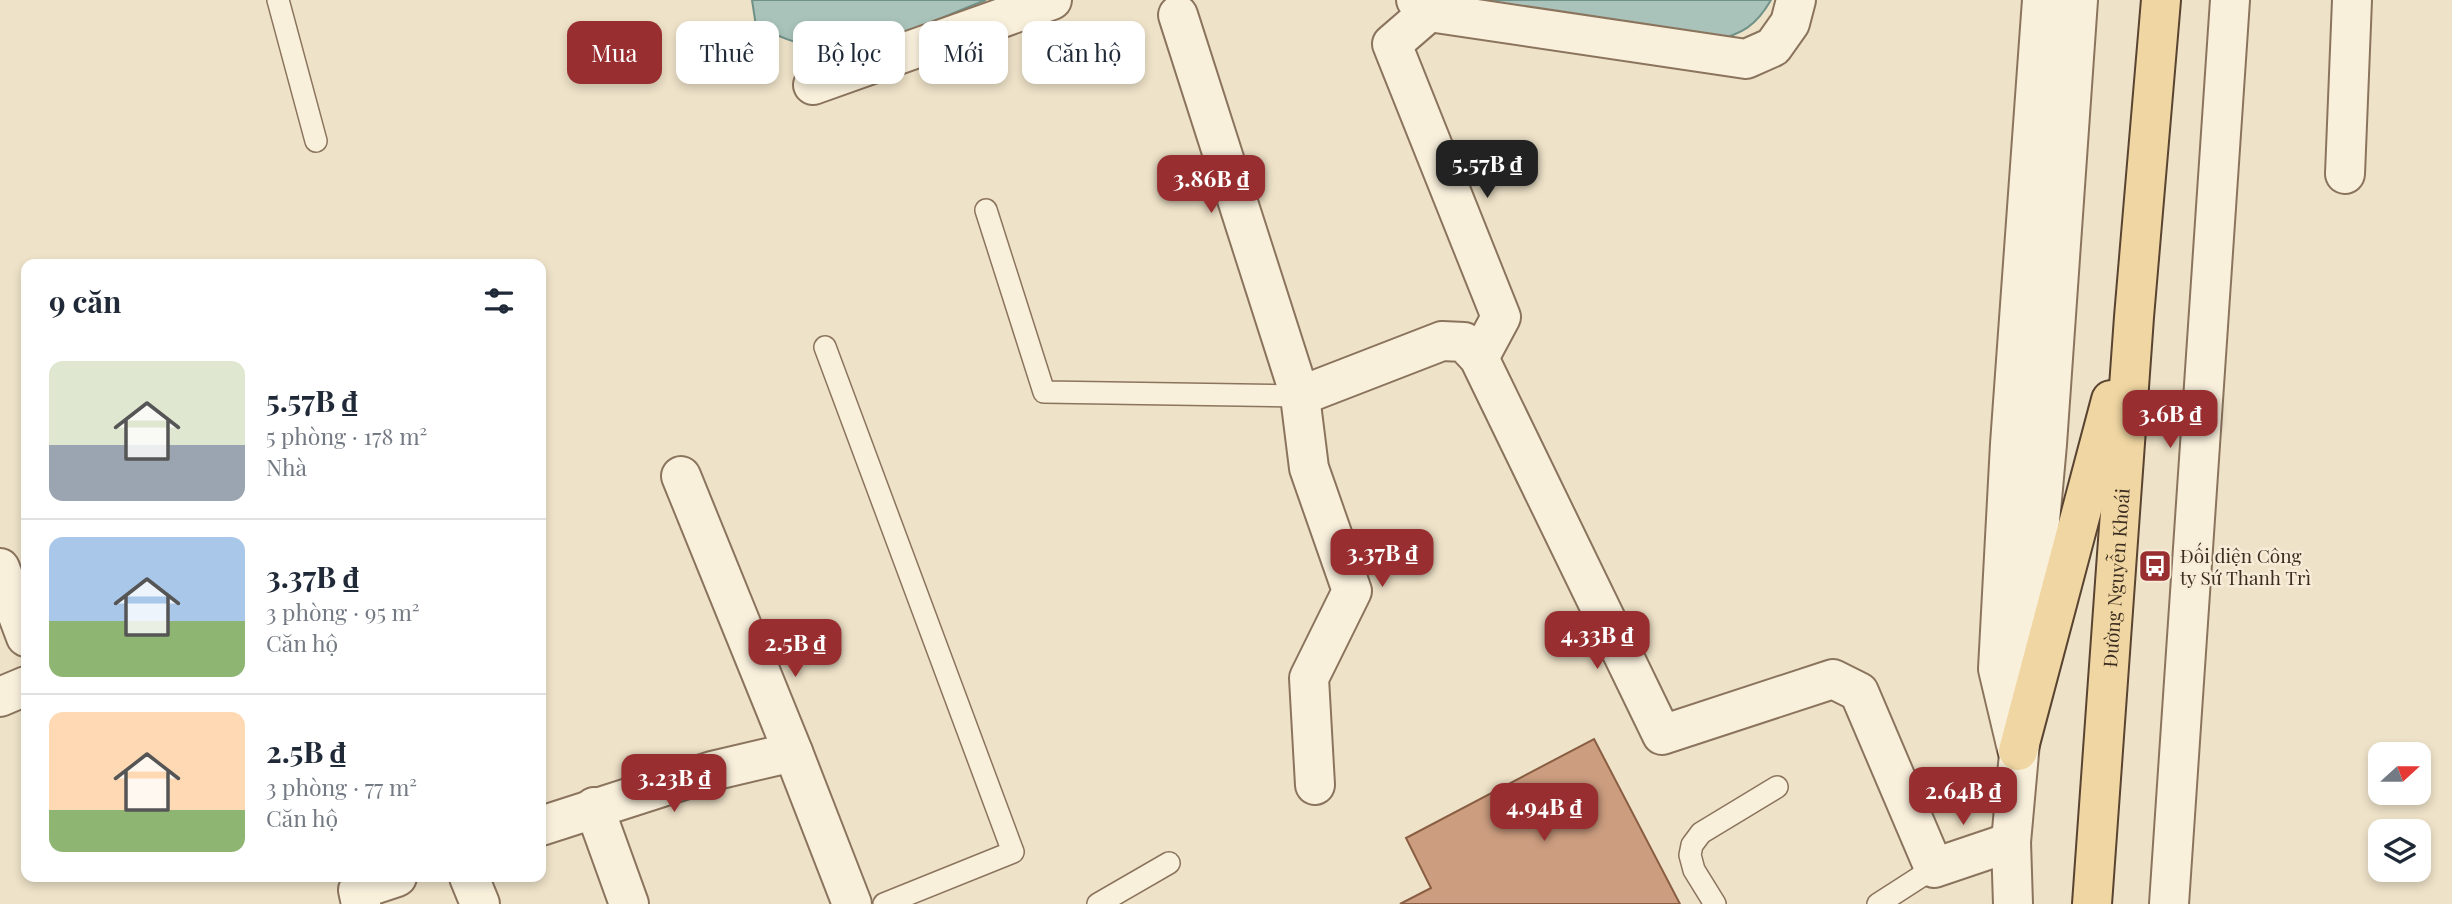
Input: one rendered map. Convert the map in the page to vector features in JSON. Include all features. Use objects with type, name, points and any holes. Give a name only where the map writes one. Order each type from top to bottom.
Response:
[{"type":"main road","name":"Đường Nguyễn Khoái","points":[[2092,904],[2134,317],[2161,0]]},
{"type":"main road","points":[[2018,751],[2134,317]]},
{"type":"street","points":[[813,85],[1052,0]]},
{"type":"street","points":[[1479,358],[1501,317],[1392,44],[1422,6],[1746,59],[1773,47],[1790,23],[1796,0]]},
{"type":"street","points":[[2018,751],[1998,669],[2010,444],[2042,0]]},
{"type":"street","points":[[2013,904],[2011,842],[2046,444],[2078,0]]},
{"type":"street","points":[[2169,904],[2230,0]]},
{"type":"street","points":[[2345,174],[2352,0]]},
{"type":"street","points":[[1178,15],[1300,396],[1309,467],[1352,591],[1310,678],[1315,785]]},
{"type":"street","points":[[1300,396],[1442,341],[1464,342],[1479,358],[1662,736],[1833,679],[1859,692],[1934,869],[2011,842]]},
{"type":"street","points":[[681,477],[852,904]]},
{"type":"street","points":[[0,568],[21,624]]},
{"type":"street","points":[[0,697],[21,688]]},
{"type":"street","points":[[546,824],[712,771],[793,752]]},
{"type":"street","points":[[594,807],[629,904]]},
{"type":"street","points":[[362,904],[358,890],[382,882]]},
{"type":"street","points":[[471,882],[481,904]]},
{"type":"lane","points":[[278,0],[317,141]]},
{"type":"lane","points":[[986,209],[1044,392],[1300,396]]},
{"type":"lane","points":[[825,347],[1013,852],[884,904]]},
{"type":"lane","points":[[1715,904],[1694,870],[1690,855],[1692,845],[1701,833],[1777,787]]},
{"type":"lane","points":[[1098,904],[1169,863]]},
{"type":"lane","points":[[1878,904],[1934,869]]},
{"type":"water","points":[[752,0],[986,0],[933,21],[919,21],[919,27],[905,32],[905,21],[793,21],[793,41],[779,36],[779,21],[755,21]]},
{"type":"water","points":[[1453,0],[1771,0],[1754,23],[1733,35],[1714,41]]},
{"type":"building","points":[[1594,739],[1680,904],[1400,904],[1431,888],[1406,838]]},
{"type":"place","name":"Đối diện Công ty Sứ Thanh Trì","points":[[2155,566]]}]
